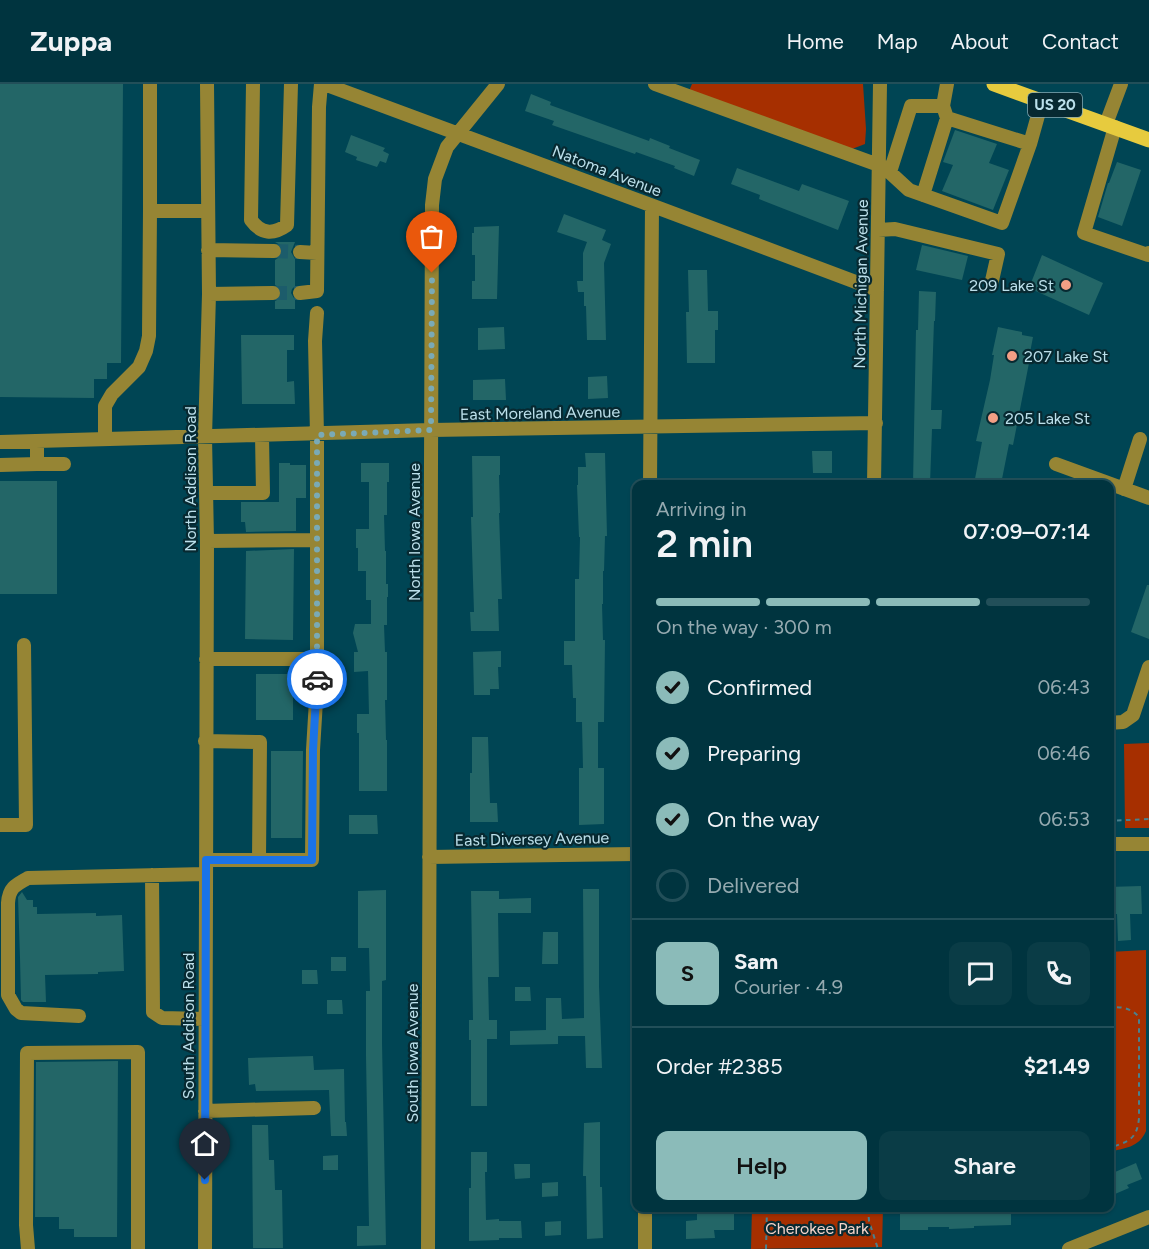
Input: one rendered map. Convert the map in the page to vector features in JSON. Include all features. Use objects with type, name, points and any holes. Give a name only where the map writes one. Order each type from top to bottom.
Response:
[{"type":"main road","name":"US 20","points":[[994,84],[1149,140]]},
{"type":"street","points":[[105,439],[105,406],[112,394],[139,367],[149,336],[150,84]]},
{"type":"street","name":"North Addison Road","points":[[205,874],[207,84]]},
{"type":"street","points":[[253,84],[251,220],[263,231],[279,230],[287,225],[291,84]]},
{"type":"street","points":[[300,293],[317,291],[319,118],[323,84]]},
{"type":"street","name":"Natoma Avenue","points":[[323,84],[877,290]]},
{"type":"street","name":"North Iowa Avenue","points":[[429,857],[433,193],[441,159],[447,147],[498,84]]},
{"type":"street","points":[[655,84],[884,169],[909,190],[1002,223],[1030,144],[1042,101]]},
{"type":"street","name":"North Michigan Avenue","points":[[874,480],[878,230],[884,169],[880,84]]},
{"type":"street","points":[[923,195],[945,112],[947,84]]},
{"type":"street","points":[[1121,84],[1084,233],[1148,255],[1149,253]]},
{"type":"street","points":[[884,169],[911,105],[945,112],[1030,144]]},
{"type":"street","points":[[650,480],[652,206]]},
{"type":"street","points":[[150,211],[207,211]]},
{"type":"street","points":[[878,230],[895,229],[998,254],[991,285]]},
{"type":"street","points":[[208,250],[274,251]]},
{"type":"street","points":[[300,252],[317,253]]},
{"type":"street","points":[[208,294],[273,293]]},
{"type":"street","points":[[206,860],[312,860],[313,750],[317,684],[315,341],[317,313]]},
{"type":"street","name":"East Moreland Avenue","points":[[0,442],[317,435],[431,430],[876,423]]},
{"type":"street","points":[[207,493],[263,493],[262,436]]},
{"type":"street","points":[[1124,489],[1140,439]]},
{"type":"street","points":[[37,441],[37,464]]},
{"type":"street","points":[[0,465],[64,464]]},
{"type":"street","points":[[1056,464],[1100,480]]},
{"type":"street","points":[[1114,485],[1149,498]]},
{"type":"street","points":[[207,541],[317,540]]},
{"type":"street","points":[[0,825],[26,825],[24,645]]},
{"type":"street","points":[[206,659],[317,658]]},
{"type":"street","points":[[1114,723],[1123,722],[1133,715],[1149,667]]},
{"type":"street","points":[[205,741],[260,742],[259,860]]},
{"type":"street","points":[[1114,844],[1149,844]]},
{"type":"street","name":"East Diversey Avenue","points":[[429,857],[632,854]]},
{"type":"street","name":"South Iowa Avenue","points":[[428,1249],[429,857]]},
{"type":"street","points":[[79,1016],[21,1013],[16,1009],[8,995],[9,894],[6,890],[28,878],[205,874]]},
{"type":"street","name":"South Addison Road","points":[[205,874],[205,1249]]},
{"type":"street","points":[[152,875],[153,1012],[162,1018],[205,1019]]},
{"type":"street","points":[[28,1249],[26,1226],[27,1053],[138,1052],[138,1249]]},
{"type":"street","points":[[205,1111],[314,1108]]},
{"type":"street","points":[[645,1212],[645,1249]]},
{"type":"street","points":[[1069,1249],[1149,1216]]},
{"type":"path","points":[[1114,821],[1149,819]]},
{"type":"path","points":[[1114,1007],[1133,1010],[1139,1017],[1139,1118],[1138,1131],[1131,1139],[1114,1146]]},
{"type":"path","points":[[766,1249],[767,1212]]},
{"type":"path","points":[[868,1212],[878,1249]]},
{"type":"green space","points":[[692,84],[863,84],[865,144],[852,149],[689,91]]},
{"type":"green space","points":[[1149,743],[1149,828],[1125,828],[1124,744]]},
{"type":"green space","points":[[1146,950],[1146,1131],[1135,1144],[1114,1151],[1114,952]]},
{"type":"green space","name":"Cherokee Park","points":[[752,1212],[883,1212],[882,1247],[751,1249]]},
{"type":"building","points":[[0,84],[123,84],[121,363],[107,363],[107,379],[94,379],[94,398],[0,397]]},
{"type":"building","points":[[531,94],[551,102],[550,105],[649,141],[650,138],[700,160],[694,176],[674,168],[675,166],[552,125],[554,121],[525,111]]},
{"type":"building","points":[[955,130],[997,144],[989,163],[1009,170],[993,210],[942,191],[953,165],[943,162]]},
{"type":"building","points":[[351,135],[385,148],[383,151],[389,154],[386,163],[380,161],[377,167],[356,160],[357,157],[345,152]]},
{"type":"building","points":[[1117,162],[1141,170],[1122,226],[1098,217]]},
{"type":"building","points":[[737,168],[799,191],[802,184],[849,201],[838,230],[759,199],[760,195],[731,184]]},
{"type":"building","points":[[564,214],[606,230],[602,240],[611,244],[604,263],[606,340],[587,340],[584,292],[578,292],[577,281],[583,281],[583,253],[587,242],[557,232]]},
{"type":"building","points":[[499,226],[497,299],[472,299],[472,281],[475,281],[475,255],[472,255],[474,227]]},
{"type":"building","points":[[275,242],[295,242],[291,252],[295,259],[295,286],[291,293],[295,300],[295,309],[275,309],[275,301],[281,298],[282,293],[275,285],[275,260],[281,256],[283,251],[282,246]]},
{"type":"building","points":[[922,245],[968,256],[962,280],[916,270]]},
{"type":"building","name":"209 Lake St","points":[[1042,255],[1103,283],[1089,315],[1029,288]]},
{"type":"building","points":[[688,270],[707,270],[708,311],[718,311],[718,330],[715,330],[715,363],[687,363]]},
{"type":"building","points":[[919,291],[936,292],[931,410],[942,410],[941,429],[932,429],[930,480],[913,480],[916,330],[918,330]]},
{"type":"building","points":[[504,327],[505,349],[478,350],[478,328]]},
{"type":"building","points":[[998,327],[1033,337],[1013,445],[1009,444],[1002,480],[975,480],[982,442],[976,441],[990,380],[994,355],[992,355]]},
{"type":"building","points":[[241,335],[294,335],[294,350],[287,350],[287,382],[294,381],[295,404],[242,404]]},
{"type":"building","points":[[607,376],[608,398],[588,399],[588,377]]},
{"type":"building","points":[[505,379],[506,400],[473,400],[473,380]]},
{"type":"building","points":[[812,451],[832,451],[832,473],[813,473]]},
{"type":"building","points":[[585,453],[605,453],[607,536],[605,536],[602,604],[603,640],[605,640],[604,722],[598,722],[598,768],[604,768],[604,824],[579,825],[579,768],[583,768],[582,722],[576,722],[572,665],[564,665],[564,641],[575,641],[575,579],[579,579],[580,537],[577,485],[578,467],[586,467]]},
{"type":"building","points":[[472,456],[500,456],[502,599],[498,599],[499,631],[471,631],[470,612],[474,612]]},
{"type":"building","points":[[279,463],[306,465],[306,498],[296,498],[296,531],[246,532],[245,522],[241,522],[241,502],[279,502]]},
{"type":"building","points":[[361,463],[389,463],[387,515],[384,515],[386,584],[388,584],[387,625],[384,625],[385,652],[387,652],[387,700],[385,700],[387,791],[359,791],[357,714],[369,714],[368,671],[354,672],[354,652],[358,652],[353,633],[355,624],[371,624],[371,600],[366,600],[366,571],[358,571],[358,548],[356,548],[356,529],[369,529],[369,482],[361,482]]},
{"type":"building","points":[[0,481],[57,481],[57,594],[0,594]]},
{"type":"building","points":[[294,549],[293,640],[245,639],[246,551]]},
{"type":"building","points":[[1147,585],[1149,585],[1149,639],[1131,632]]},
{"type":"building","points":[[501,651],[501,667],[498,667],[499,689],[490,689],[490,695],[474,695],[473,652]]},
{"type":"building","points":[[256,674],[293,674],[293,720],[256,720]]},
{"type":"building","points":[[472,737],[488,737],[490,803],[497,803],[498,822],[470,822]]},
{"type":"building","points":[[271,751],[303,751],[302,838],[271,838]]},
{"type":"building","points":[[349,815],[377,815],[378,834],[349,834]]},
{"type":"building","points":[[1141,886],[1142,914],[1130,914],[1131,940],[1118,941],[1117,914],[1114,914],[1114,887]]},
{"type":"building","points":[[583,889],[599,889],[602,1068],[586,1068],[585,1036],[558,1036],[558,1044],[510,1045],[510,1031],[546,1030],[546,998],[561,998],[562,1019],[584,1018]]},
{"type":"building","points":[[386,890],[386,980],[382,981],[382,1043],[386,1245],[357,1246],[357,1226],[369,1226],[366,991],[370,991],[369,948],[358,948],[358,891]]},
{"type":"building","points":[[471,891],[499,891],[499,899],[531,898],[531,913],[498,913],[499,977],[488,977],[489,1020],[497,1020],[497,1039],[487,1039],[487,1106],[471,1106],[469,1020],[473,1020]]},
{"type":"building","points":[[22,892],[27,900],[33,900],[33,907],[37,907],[37,914],[122,915],[124,971],[45,975],[46,1002],[23,1002],[21,1000],[18,897]]},
{"type":"building","points":[[543,932],[558,932],[558,964],[542,964]]},
{"type":"building","points":[[331,957],[346,957],[346,971],[331,971]]},
{"type":"building","points":[[302,970],[317,970],[318,984],[302,984]]},
{"type":"building","points":[[515,987],[530,987],[531,1001],[515,1001]]},
{"type":"building","points":[[327,1000],[342,1000],[343,1014],[327,1014]]},
{"type":"building","points":[[313,1056],[314,1070],[344,1069],[347,1136],[331,1136],[329,1090],[256,1091],[255,1084],[249,1085],[248,1058]]},
{"type":"building","points":[[118,1061],[117,1237],[74,1237],[74,1229],[59,1229],[59,1217],[35,1217],[36,1062]]},
{"type":"building","points":[[600,1122],[603,1238],[587,1239],[586,1176],[583,1176],[584,1123]]},
{"type":"building","points":[[252,1125],[268,1125],[269,1160],[274,1160],[275,1190],[282,1190],[283,1248],[253,1248]]},
{"type":"building","points":[[471,1152],[487,1152],[486,1220],[521,1221],[522,1238],[469,1241]]},
{"type":"building","points":[[338,1155],[338,1170],[323,1170],[323,1156]]},
{"type":"building","points":[[1136,1163],[1142,1179],[1127,1185],[1129,1188],[1114,1194],[1114,1172]]},
{"type":"building","points":[[514,1164],[530,1164],[530,1178],[515,1179]]},
{"type":"building","points":[[558,1182],[558,1196],[542,1197],[542,1183]]},
{"type":"building","points":[[900,1212],[1011,1212],[1011,1225],[900,1230]]},
{"type":"building","points":[[734,1213],[734,1230],[714,1230],[715,1238],[686,1239],[686,1221],[697,1220],[697,1214]]},
{"type":"building","points":[[561,1221],[561,1235],[545,1236],[545,1222]]},
{"type":"tunnel","points":[[274,251],[300,252]]},
{"type":"tunnel","points":[[273,293],[300,293]]},
{"type":"way so far","points":[[317,679],[317,435],[431,430],[432,273]]},
{"type":"place","name":"209 Lake St","points":[[1066,285]]},
{"type":"place","name":"207 Lake St","points":[[1012,356]]},
{"type":"place","name":"205 Lake St","points":[[993,418]]},
{"type":"route","points":[[205,1180],[206,860],[312,860],[313,750],[317,679]]}]
